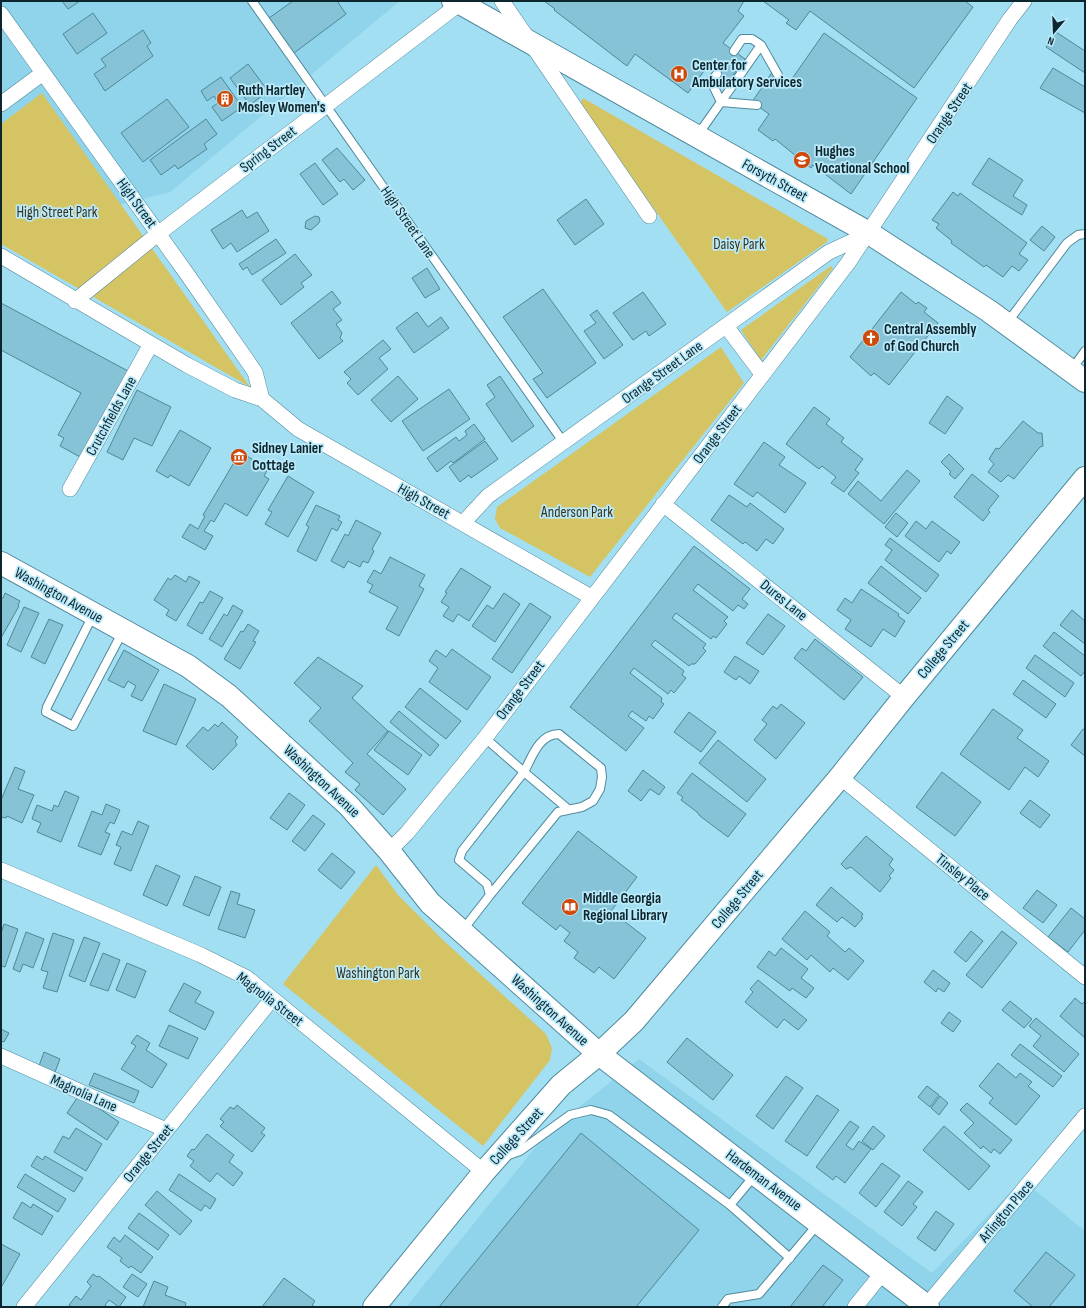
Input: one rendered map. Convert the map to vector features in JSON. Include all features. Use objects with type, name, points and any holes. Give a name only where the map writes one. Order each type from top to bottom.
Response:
[{"type":"street","points":[[502,1],[649,216]]},
{"type":"street","name":"Orange Street","points":[[389,851],[407,833],[485,738],[762,374],[844,270],[1010,19],[1024,1]]},
{"type":"street","name":"Spring Street","points":[[75,301],[159,233],[459,2]]},
{"type":"street","name":"Forsyth Street","points":[[459,2],[869,233],[1007,323],[1078,376]]},
{"type":"street","name":"High Street","points":[[1,14],[159,233],[254,372],[262,399]]},
{"type":"street","points":[[1,104],[43,73]]},
{"type":"street","name":"Orange Street Lane","points":[[463,523],[488,496],[829,252],[869,233]]},
{"type":"street","name":"High Street","points":[[1,256],[75,301],[151,344],[235,390],[262,399],[298,429],[591,597]]},
{"type":"street","points":[[726,326],[762,374]]},
{"type":"street","name":"Crutchfields Lane","points":[[70,489],[151,344]]},
{"type":"street","name":"College Street","points":[[374,1307],[489,1167],[561,1085],[599,1054],[634,1021],[840,777],[904,697],[1085,478]]},
{"type":"street","name":"Dures Lane","points":[[663,504],[904,697]]},
{"type":"street","name":"Washington Avenue","points":[[1,564],[188,666],[229,696],[349,806],[389,851],[430,903],[599,1054]]},
{"type":"street","name":"Tinsley Place","points":[[840,777],[1085,978]]},
{"type":"street","name":"Magnolia Street","points":[[1,870],[201,955],[247,978],[489,1167]]},
{"type":"street","name":"Orange Street","points":[[24,1307],[272,999]]},
{"type":"street","name":"Hardeman Avenue","points":[[599,1054],[884,1271],[927,1306]]},
{"type":"street","name":"Magnolia Lane","points":[[1,1056],[166,1130]]},
{"type":"street","name":"Arlington Place","points":[[927,1306],[1085,1116]]},
{"type":"street","points":[[855,1307],[884,1271]]},
{"type":"lane","name":"High Street Lane","points":[[252,1],[564,443]]},
{"type":"lane","points":[[734,51],[742,39],[752,39],[761,45],[778,75]]},
{"type":"lane","points":[[697,136],[761,45]]},
{"type":"lane","points":[[716,74],[711,81],[721,102]]},
{"type":"lane","points":[[721,102],[757,105]]},
{"type":"lane","points":[[1007,323],[1067,243],[1078,235],[1085,234]]},
{"type":"lane","points":[[1078,376],[1085,351]]},
{"type":"lane","points":[[94,614],[47,707],[46,712],[72,726],[123,631]]},
{"type":"lane","points":[[462,931],[558,812],[582,807],[593,801],[600,788],[602,777],[601,768],[559,734],[552,734],[540,742],[524,772],[462,851],[459,860],[487,884],[490,895]]},
{"type":"lane","points":[[485,738],[568,809]]},
{"type":"lane","points":[[489,1167],[520,1151],[570,1115],[591,1110],[609,1115],[730,1205],[790,1258]]},
{"type":"lane","points":[[730,1205],[756,1174]]},
{"type":"lane","points":[[722,1307],[728,1298],[759,1294],[820,1222]]},
{"type":"shaded area","points":[[1,1],[400,1],[170,192],[1,235]]},
{"type":"shaded area","points":[[639,1059],[932,1273],[1022,1180],[1085,1231],[1085,1307],[406,1307],[548,1132]]},
{"type":"green space","name":"High Street Park","points":[[42,93],[250,387],[1,244],[1,124]]},
{"type":"green space","name":"Daisy Park","points":[[583,98],[828,239],[827,242],[727,312],[580,104]]},
{"type":"green space","points":[[831,266],[833,268],[761,360],[741,330]]},
{"type":"green space","name":"Anderson Park","points":[[721,347],[744,383],[590,577],[500,528],[495,519],[497,507]]},
{"type":"green space","name":"Washington Park","points":[[376,865],[398,895],[443,940],[546,1034],[552,1048],[550,1060],[483,1146],[283,984]]},
{"type":"building","points":[[62,1],[80,1],[68,9]]},
{"type":"building","points":[[293,1],[337,1],[346,14],[294,53],[269,18]]},
{"type":"building","points":[[544,1],[744,1],[738,11],[744,16],[723,43],[745,59],[728,82],[707,67],[688,93],[635,54],[627,66]]},
{"type":"building","points":[[763,1],[965,1],[973,7],[914,88],[810,11],[796,30],[786,23],[789,20]]},
{"type":"building","points":[[93,13],[107,33],[77,54],[63,34]]},
{"type":"building","points":[[143,30],[151,43],[147,46],[153,56],[105,91],[94,74],[106,66],[101,59]]},
{"type":"building","points":[[1056,32],[1085,51],[1085,73],[1046,47]]},
{"type":"building","points":[[824,33],[917,98],[851,194],[813,165],[811,168],[775,139],[773,141],[758,130],[769,114],[752,102],[773,71],[789,83]]},
{"type":"building","points":[[248,64],[268,91],[250,105],[230,78]]},
{"type":"building","points":[[1053,68],[1085,87],[1085,113],[1040,88]]},
{"type":"building","name":"Ruth Hartley Mosley Women's","points":[[221,77],[242,107],[222,121],[212,107],[218,103],[214,96],[207,101],[201,91]]},
{"type":"building","points":[[167,99],[189,127],[143,162],[121,133]]},
{"type":"building","points":[[206,119],[217,134],[204,144],[207,149],[178,169],[175,165],[161,175],[150,160]]},
{"type":"building","points":[[337,148],[365,180],[353,190],[344,179],[340,182],[322,160]]},
{"type":"building","points":[[989,158],[1023,180],[1013,196],[1027,205],[1022,215],[972,184]]},
{"type":"building","points":[[315,163],[338,194],[323,205],[300,174]]},
{"type":"building","points":[[953,192],[958,196],[960,193],[1027,243],[1019,254],[1028,260],[1019,271],[1012,266],[1003,277],[986,265],[984,267],[951,243],[952,241],[936,228],[939,224],[932,220]]},
{"type":"building","points":[[586,199],[604,224],[575,245],[557,220]]},
{"type":"building","points":[[242,210],[247,218],[257,212],[269,231],[237,252],[231,243],[223,249],[211,230]]},
{"type":"building","points":[[315,216],[319,217],[320,221],[318,224],[311,230],[305,228],[306,221]]},
{"type":"building","points":[[1042,226],[1055,237],[1044,251],[1030,240]]},
{"type":"building","points":[[276,239],[286,253],[252,275],[247,267],[243,270],[239,264]]},
{"type":"building","points":[[295,254],[312,275],[301,283],[304,287],[281,305],[262,280]]},
{"type":"building","points":[[427,268],[440,289],[425,298],[412,278]]},
{"type":"building","points":[[543,289],[596,363],[547,398],[533,379],[543,373],[503,317]]},
{"type":"building","points":[[332,291],[341,303],[333,309],[342,320],[336,324],[342,333],[340,338],[343,341],[319,359],[291,323]]},
{"type":"building","points":[[643,292],[666,324],[649,336],[646,331],[633,340],[613,313]]},
{"type":"building","points":[[901,292],[916,304],[918,302],[927,308],[924,312],[938,323],[889,385],[874,373],[871,376],[850,357]]},
{"type":"building","points":[[1,303],[128,371],[82,458],[60,446],[64,438],[58,435],[81,393],[1,350]]},
{"type":"building","points":[[597,310],[623,345],[604,359],[584,331],[596,323],[590,315]]},
{"type":"building","points":[[417,312],[428,327],[441,317],[449,328],[414,353],[396,328]]},
{"type":"building","points":[[383,340],[391,349],[379,358],[388,369],[358,395],[347,383],[351,379],[344,372]]},
{"type":"building","points":[[398,376],[418,399],[391,422],[371,400]]},
{"type":"building","points":[[500,376],[534,426],[512,442],[486,404],[495,397],[487,385]]},
{"type":"building","points":[[449,389],[470,419],[423,451],[402,421]]},
{"type":"building","points":[[137,390],[171,407],[152,446],[134,438],[123,460],[107,452]]},
{"type":"building","points":[[947,396],[963,408],[945,434],[929,423]]},
{"type":"building","points":[[814,407],[830,419],[826,424],[844,438],[841,442],[863,459],[855,470],[859,473],[844,492],[831,483],[836,477],[822,466],[819,469],[786,444]]},
{"type":"building","points":[[1023,421],[1038,433],[1042,433],[1043,446],[1040,447],[1014,479],[1008,475],[1001,482],[988,472],[994,464],[989,459],[996,448],[999,449]]},
{"type":"building","points":[[474,424],[485,439],[453,463],[451,461],[437,472],[427,458],[456,437],[459,441],[467,435],[465,431]]},
{"type":"building","points":[[180,430],[211,448],[189,486],[170,475],[168,478],[156,471]]},
{"type":"building","points":[[485,441],[498,459],[471,478],[469,475],[460,482],[449,467]]},
{"type":"building","points":[[764,442],[785,457],[779,465],[806,483],[785,513],[757,492],[753,497],[734,484]]},
{"type":"building","points":[[242,453],[268,469],[264,476],[269,479],[247,516],[225,503],[214,522],[211,520],[204,531],[213,536],[205,550],[182,537],[190,524],[198,529],[205,516],[203,515],[236,459],[238,460]]},
{"type":"building","points":[[949,454],[964,469],[955,479],[949,474],[951,472],[941,462]]},
{"type":"building","points":[[907,470],[920,481],[884,524],[848,494],[858,481],[881,501]]},
{"type":"building","points":[[972,474],[999,496],[988,510],[990,512],[983,521],[954,497]]},
{"type":"building","points":[[288,476],[314,492],[288,537],[265,524],[272,512],[268,510]]},
{"type":"building","points":[[729,495],[747,507],[750,503],[784,529],[773,544],[766,539],[757,551],[745,542],[743,544],[711,520]]},
{"type":"building","points":[[316,505],[340,516],[338,520],[342,522],[337,531],[332,528],[316,561],[297,551],[309,527],[306,525]]},
{"type":"building","points":[[896,513],[908,523],[897,537],[885,527]]},
{"type":"building","points":[[356,520],[381,533],[372,549],[374,551],[368,563],[363,561],[360,567],[348,561],[344,568],[331,561],[345,534],[348,536]]},
{"type":"building","points":[[916,521],[926,529],[932,521],[960,542],[951,554],[947,551],[939,562],[905,536]]},
{"type":"building","points":[[890,538],[939,575],[926,592],[885,560],[892,550],[885,545]]},
{"type":"building","points":[[694,546],[750,589],[742,599],[748,604],[744,609],[738,605],[733,611],[698,584],[693,590],[728,617],[724,621],[727,624],[716,638],[713,636],[711,639],[676,613],[672,618],[706,644],[703,648],[706,651],[695,664],[691,664],[689,666],[655,640],[651,645],[684,671],[682,675],[686,678],[674,693],[671,690],[668,694],[634,668],[630,673],[662,698],[661,702],[664,704],[653,719],[649,716],[646,721],[632,711],[628,716],[644,728],[626,751],[570,707]]},
{"type":"building","points":[[390,557],[425,575],[419,586],[424,589],[399,636],[386,629],[398,607],[369,592],[373,585],[367,582],[374,570],[381,574]]},
{"type":"building","points":[[881,566],[921,598],[908,614],[868,583]]},
{"type":"building","points":[[461,568],[491,587],[469,621],[458,614],[453,622],[443,616],[449,607],[441,602],[447,593],[445,592]]},
{"type":"building","points":[[175,575],[186,582],[189,576],[200,582],[176,621],[166,615],[169,610],[154,600],[168,578],[171,580]]},
{"type":"building","points":[[861,589],[899,614],[898,616],[905,621],[895,637],[883,629],[871,647],[845,629],[851,620],[837,610],[845,598],[852,603]]},
{"type":"building","points":[[210,591],[223,598],[202,634],[187,625],[200,602],[203,603]]},
{"type":"building","points":[[5,593],[20,601],[19,606],[1,638],[1,598],[3,598]]},
{"type":"building","points":[[504,593],[520,604],[495,642],[472,626],[487,605],[493,609]]},
{"type":"building","points":[[530,603],[551,617],[512,673],[492,659]]},
{"type":"building","points":[[233,605],[243,611],[222,647],[209,639],[224,614],[227,616]]},
{"type":"building","points":[[24,607],[39,613],[21,652],[7,645]]},
{"type":"building","points":[[1072,610],[1085,621],[1085,644],[1060,625]]},
{"type":"building","points":[[768,614],[785,626],[763,655],[746,643]]},
{"type":"building","points":[[49,619],[63,625],[45,664],[31,657]]},
{"type":"building","points":[[248,624],[259,631],[253,641],[256,642],[240,669],[224,659],[241,631],[243,632]]},
{"type":"building","points":[[1054,632],[1085,656],[1085,671],[1081,676],[1043,646]]},
{"type":"building","points":[[815,639],[863,677],[844,700],[794,658],[802,648],[806,651]]},
{"type":"building","points":[[452,649],[491,677],[467,710],[429,682],[438,668],[429,661],[436,650],[446,657]]},
{"type":"building","points":[[124,650],[159,670],[142,701],[131,696],[136,686],[128,681],[124,688],[108,680]]},
{"type":"building","points":[[1035,655],[1074,683],[1065,697],[1026,668]]},
{"type":"building","points":[[735,656],[759,671],[750,684],[739,676],[736,680],[724,672]]},
{"type":"building","points":[[318,657],[363,686],[352,698],[388,731],[367,754],[406,789],[383,815],[355,790],[360,784],[345,772],[353,763],[309,721],[321,708],[294,683]]},
{"type":"building","points":[[1023,680],[1056,704],[1046,718],[1013,694]]},
{"type":"building","points":[[164,684],[196,699],[176,745],[143,731]]},
{"type":"building","points":[[420,688],[461,721],[446,739],[405,707]]},
{"type":"building","points":[[781,704],[805,723],[776,759],[754,740],[767,724],[762,720],[773,706],[777,709]]},
{"type":"building","points":[[993,709],[1023,730],[1017,738],[1049,761],[1038,777],[1025,767],[1009,790],[960,754]]},
{"type":"building","points":[[399,711],[439,745],[430,756],[390,722]]},
{"type":"building","points":[[689,712],[716,732],[701,752],[674,732]]},
{"type":"building","points":[[222,722],[238,737],[235,741],[237,745],[213,770],[186,746],[203,727],[208,731],[215,724],[218,727]]},
{"type":"building","points":[[1083,729],[1085,730],[1085,756],[1071,745]]},
{"type":"building","points":[[389,731],[422,755],[408,775],[374,750]]},
{"type":"building","points":[[718,740],[766,779],[747,802],[699,763]]},
{"type":"building","points":[[15,767],[25,771],[18,789],[34,795],[22,823],[7,816],[6,818],[1,817],[1,800]]},
{"type":"building","points":[[643,770],[665,787],[659,795],[650,789],[641,801],[628,791]]},
{"type":"building","points":[[942,772],[981,802],[955,836],[916,807]]},
{"type":"building","points":[[692,773],[746,814],[728,837],[681,800],[683,797],[677,793]]},
{"type":"building","points":[[65,791],[79,797],[61,842],[37,832],[41,823],[32,819],[37,805],[52,811],[54,805],[58,807]]},
{"type":"building","points":[[289,793],[305,805],[287,830],[270,818]]},
{"type":"building","points":[[1030,800],[1050,815],[1040,828],[1020,813]]},
{"type":"building","points":[[106,804],[120,810],[114,824],[110,822],[105,832],[110,834],[101,855],[78,846],[92,811],[102,815]]},
{"type":"building","points":[[313,815],[325,824],[305,851],[292,841]]},
{"type":"building","points":[[138,821],[149,826],[131,871],[114,864],[121,847],[116,845],[122,831],[132,835]]},
{"type":"building","name":"Middle Georgia Regional Library","points":[[578,831],[637,877],[611,911],[646,938],[614,979],[599,967],[594,973],[574,958],[578,952],[564,941],[570,933],[560,925],[556,930],[522,903]]},
{"type":"building","points":[[866,836],[893,859],[889,865],[894,870],[889,876],[891,878],[880,892],[851,867],[846,869],[841,864]]},
{"type":"building","points":[[332,853],[355,872],[341,889],[318,870]]},
{"type":"building","points":[[156,865],[180,876],[167,906],[143,895]]},
{"type":"building","points":[[195,876],[221,887],[209,916],[183,905]]},
{"type":"building","points":[[831,887],[863,914],[861,917],[863,918],[855,927],[842,917],[837,922],[816,905]]},
{"type":"building","points":[[1037,890],[1057,905],[1043,923],[1023,908]]},
{"type":"building","points":[[231,891],[240,894],[237,904],[255,910],[245,938],[218,929]]},
{"type":"building","points":[[1071,908],[1085,919],[1085,930],[1068,952],[1048,937]]},
{"type":"building","points":[[805,911],[830,932],[827,936],[845,952],[849,948],[864,961],[848,980],[833,968],[830,972],[811,955],[807,960],[782,939]]},
{"type":"building","points":[[4,924],[18,929],[5,967],[1,966],[1,933]]},
{"type":"building","points":[[971,931],[983,941],[966,962],[954,952]]},
{"type":"building","points":[[1002,931],[1017,943],[982,988],[966,975]]},
{"type":"building","points":[[26,932],[44,939],[33,968],[23,964],[20,972],[13,969]]},
{"type":"building","points":[[53,933],[74,940],[57,992],[43,988],[48,972],[41,970]]},
{"type":"building","points":[[84,937],[100,943],[85,982],[69,976]]},
{"type":"building","points":[[781,948],[808,969],[801,978],[814,988],[806,998],[792,988],[790,991],[757,967],[769,951],[775,956]]},
{"type":"building","points":[[103,953],[120,960],[108,991],[90,985]]},
{"type":"building","points":[[127,963],[146,971],[135,998],[116,990]]},
{"type":"building","points":[[933,970],[950,983],[944,992],[938,988],[936,992],[924,982]]},
{"type":"building","points":[[758,980],[807,1020],[798,1030],[784,1019],[777,1028],[745,1002],[753,992],[750,989]]},
{"type":"building","points":[[184,983],[201,992],[195,1002],[214,1012],[205,1030],[169,1011]]},
{"type":"building","points":[[1075,998],[1082,1004],[1085,1001],[1085,1038],[1060,1016]]},
{"type":"building","points":[[1010,1001],[1032,1019],[1024,1028],[1002,1010]]},
{"type":"building","points":[[949,1012],[961,1021],[953,1032],[941,1023]]},
{"type":"building","points":[[1036,1018],[1079,1054],[1064,1072],[1033,1046],[1041,1036],[1029,1026]]},
{"type":"building","points":[[169,1025],[198,1038],[188,1059],[159,1046]]},
{"type":"building","points":[[1,1029],[9,1033],[4,1042],[1,1041]]},
{"type":"building","points":[[137,1035],[150,1043],[146,1050],[167,1064],[152,1088],[121,1069],[136,1046],[131,1043]]},
{"type":"building","points":[[687,1038],[733,1075],[713,1100],[667,1062]]},
{"type":"building","points":[[1020,1044],[1062,1076],[1053,1087],[1011,1055]]},
{"type":"building","points":[[44,1052],[60,1059],[55,1072],[39,1066]]},
{"type":"building","points":[[998,1063],[1016,1078],[1020,1073],[1032,1082],[1028,1086],[1040,1096],[1016,1125],[989,1103],[993,1098],[979,1086]]},
{"type":"building","points":[[94,1073],[139,1091],[134,1103],[89,1085]]},
{"type":"building","points":[[786,1076],[803,1088],[773,1129],[756,1116]]},
{"type":"building","points":[[927,1086],[939,1095],[930,1107],[918,1097]]},
{"type":"building","points":[[79,1095],[119,1122],[107,1140],[67,1113]]},
{"type":"building","points":[[817,1095],[839,1110],[807,1156],[785,1141]]},
{"type":"building","points":[[940,1096],[948,1103],[939,1115],[931,1108]]},
{"type":"building","points":[[967,1103],[1012,1140],[1000,1154],[994,1149],[991,1153],[983,1146],[981,1149],[964,1133],[974,1123],[960,1110]]},
{"type":"building","points":[[237,1105],[265,1128],[261,1133],[265,1135],[252,1152],[220,1126],[224,1122],[220,1119],[230,1107],[234,1109]]},
{"type":"building","points":[[850,1121],[859,1127],[846,1145],[853,1150],[859,1141],[871,1149],[845,1183],[836,1176],[833,1180],[816,1167]]},
{"type":"building","points":[[873,1126],[885,1136],[873,1150],[862,1141]]},
{"type":"building","points":[[944,1126],[990,1166],[969,1190],[923,1150]]},
{"type":"building","points":[[76,1128],[102,1144],[86,1171],[54,1152],[63,1136],[69,1139]]},
{"type":"building","points":[[581,1133],[699,1230],[636,1307],[439,1307]]},
{"type":"building","points":[[207,1134],[234,1155],[229,1162],[243,1173],[233,1186],[217,1173],[210,1182],[190,1166],[194,1161],[187,1156]]},
{"type":"building","points":[[37,1156],[43,1160],[45,1156],[83,1178],[74,1192],[31,1166]]},
{"type":"building","points":[[882,1163],[900,1176],[876,1207],[859,1193]]},
{"type":"building","points":[[25,1174],[66,1199],[58,1212],[17,1187]]},
{"type":"building","points":[[179,1174],[216,1199],[210,1209],[205,1205],[201,1211],[169,1190]]},
{"type":"building","points":[[908,1181],[923,1192],[913,1204],[917,1207],[902,1226],[884,1212]]},
{"type":"building","points":[[157,1191],[192,1221],[180,1235],[145,1205]]},
{"type":"building","points":[[22,1202],[31,1208],[33,1204],[53,1216],[42,1235],[13,1218]]},
{"type":"building","points":[[936,1211],[954,1224],[935,1251],[917,1238]]},
{"type":"building","points":[[139,1213],[169,1235],[158,1250],[128,1228]]},
{"type":"building","points":[[125,1235],[153,1257],[141,1273],[131,1266],[129,1268],[120,1261],[122,1258],[107,1247],[114,1237],[120,1242]]},
{"type":"building","points":[[1,1244],[20,1254],[2,1286],[1,1286]]},
{"type":"building","points":[[1046,1252],[1075,1275],[1049,1307],[1033,1307],[1014,1291]]},
{"type":"building","points":[[823,1265],[843,1280],[822,1307],[790,1307]]},
{"type":"building","points":[[93,1274],[97,1277],[99,1276],[126,1297],[119,1307],[109,1300],[105,1305],[108,1307],[72,1307],[69,1305],[76,1296],[81,1300],[91,1286],[87,1282]]},
{"type":"building","points":[[132,1274],[147,1284],[138,1297],[123,1287]]},
{"type":"building","points":[[284,1278],[315,1301],[312,1305],[315,1307],[262,1307]]},
{"type":"building","points":[[154,1281],[168,1287],[165,1295],[186,1303],[185,1307],[143,1307]]},
{"type":"place","name":"Center for Ambulatory Services","points":[[679,74]]},
{"type":"place","name":"Ruth Hartley Mosley Women's","points":[[225,99]]},
{"type":"place","name":"Hughes Vocational School","points":[[802,160]]},
{"type":"place","name":"Central Assembly of God Church","points":[[871,338]]},
{"type":"place","name":"Sidney Lanier Cottage","points":[[239,457]]},
{"type":"place","name":"Middle Georgia Regional Library","points":[[570,907]]}]
